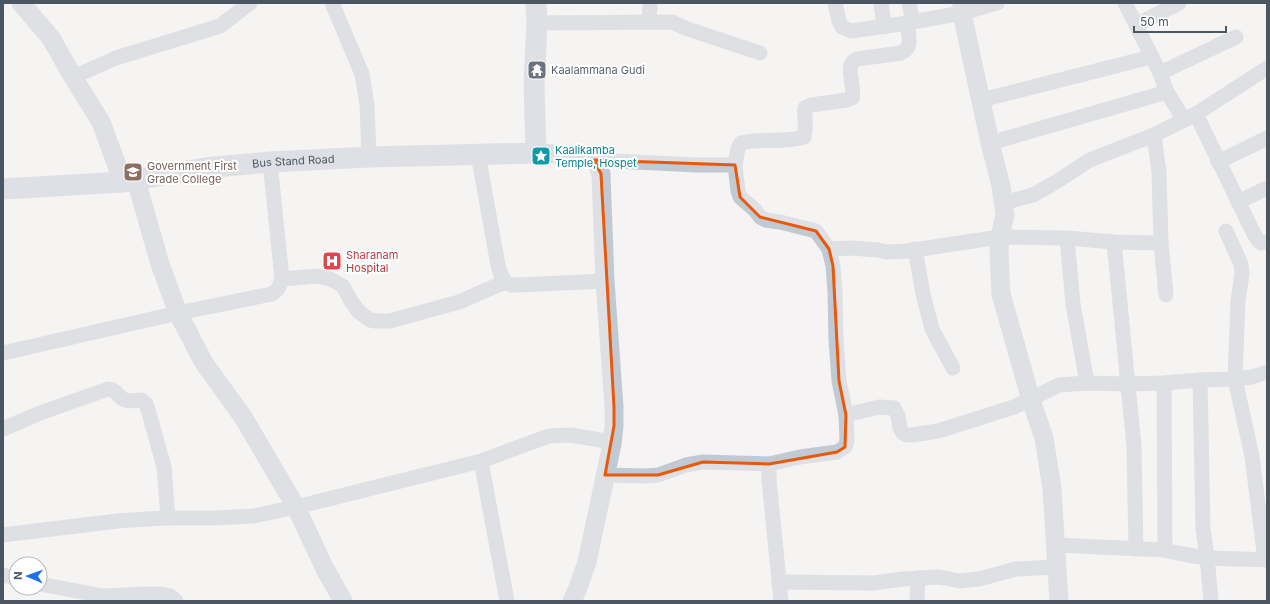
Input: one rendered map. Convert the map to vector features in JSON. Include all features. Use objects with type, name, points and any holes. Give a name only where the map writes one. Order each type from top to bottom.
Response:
[{"type":"main road","points":[[536,13],[534,83],[536,153]]},
{"type":"main road","name":"Bus Stand Road","points":[[3,188],[129,181],[205,168],[270,162],[368,157],[536,153]]},
{"type":"street","points":[[20,3],[51,38],[100,122],[129,181],[178,313],[204,363],[243,417],[296,507],[325,569],[342,601]]},
{"type":"street","points":[[73,77],[116,58],[220,26],[249,3]]},
{"type":"street","points":[[332,3],[362,74],[367,105],[368,157]]},
{"type":"street","points":[[649,22],[650,3]]},
{"type":"street","points":[[835,3],[842,27],[851,31],[910,23],[962,8],[997,3]]},
{"type":"street","points":[[881,3],[884,27]]},
{"type":"street","points":[[605,475],[658,475],[686,465],[703,462],[769,464],[800,457],[837,452],[845,447],[847,441],[846,415],[839,381],[835,292],[833,266],[829,248],[816,231],[766,220],[760,217],[755,210],[740,196],[735,165],[738,148],[741,143],[797,139],[804,137],[806,132],[804,114],[805,108],[811,104],[847,100],[852,98],[854,93],[850,68],[852,63],[857,59],[906,51],[909,48],[910,43],[909,3]]},
{"type":"street","points":[[1125,3],[1160,73],[1167,92],[1190,117],[1218,162],[1257,239],[1261,242],[1267,242]]},
{"type":"street","points":[[1136,25],[1179,3]]},
{"type":"street","points":[[962,8],[990,143],[1001,186],[1005,215],[1000,237],[999,253],[1001,294],[1031,400],[1044,438],[1052,489],[1059,601]]},
{"type":"street","points":[[536,13],[649,22],[672,22],[685,28],[760,53]]},
{"type":"street","points":[[1160,73],[1236,37]]},
{"type":"street","points":[[981,100],[1151,57]]},
{"type":"street","points":[[1003,203],[1033,195],[1088,161],[1154,135],[1190,117],[1267,68]]},
{"type":"street","points":[[990,143],[1167,92]]},
{"type":"street","points":[[1154,135],[1159,172],[1160,243],[1166,295]]},
{"type":"street","points":[[1218,162],[1267,138]]},
{"type":"street","points":[[536,153],[585,156],[594,160],[697,165],[735,165]]},
{"type":"street","points":[[478,154],[498,265],[504,282],[511,285],[517,285],[605,281]]},
{"type":"street","points":[[572,601],[587,562],[614,426],[605,281],[601,174],[598,165],[594,160]]},
{"type":"street","points":[[3,353],[178,313],[272,294],[278,289],[282,279],[270,162]]},
{"type":"street","points":[[1238,202],[1267,188]]},
{"type":"street","points":[[1056,545],[1165,550],[1179,554],[1207,557],[1266,560],[1252,456],[1235,380],[1238,301],[1242,274],[1241,264],[1226,231]]},
{"type":"street","points":[[829,248],[851,248],[887,252],[1000,237],[1067,238],[1114,242],[1160,243]]},
{"type":"street","points":[[1067,238],[1073,304],[1087,383]]},
{"type":"street","points":[[1114,242],[1135,459],[1136,549]]},
{"type":"street","points":[[915,249],[923,294],[932,329],[953,368]]},
{"type":"street","points":[[282,279],[317,276],[337,282],[343,286],[359,312],[370,320],[376,321],[390,321],[458,302],[504,282]]},
{"type":"street","points":[[846,415],[879,407],[894,408],[903,433],[912,435],[938,431],[1014,407],[1060,385],[1087,383],[1128,384],[1200,380],[1235,380],[1252,378],[1267,372]]},
{"type":"street","points":[[1200,380],[1203,529],[1211,601]]},
{"type":"street","points":[[1164,383],[1165,550]]},
{"type":"street","points":[[3,429],[108,389],[112,389],[125,400],[142,400],[146,404],[150,413],[164,466],[168,518]]},
{"type":"street","points":[[3,534],[111,522],[168,518],[254,516],[481,461],[549,436],[571,435],[612,442]]},
{"type":"street","points":[[481,461],[507,601]]},
{"type":"street","points":[[769,464],[769,480],[781,601]]},
{"type":"street","points":[[779,582],[873,583],[903,579],[939,577],[960,580],[979,579],[1016,569],[1057,567]]},
{"type":"street","points":[[917,601],[918,578]]},
{"type":"street","points":[[48,586],[103,596],[162,594],[170,596],[176,601]]},
{"type":"highlighted area","points":[[594,160],[735,165],[740,197],[760,217],[816,231],[829,249],[833,266],[839,381],[846,415],[845,447],[837,452],[769,464],[703,462],[658,475],[605,475],[614,426],[614,407],[601,174]]},
{"type":"place","name":"Kaalammana Gudi","points":[[537,70]]},
{"type":"place","name":"Kaalikamba Temple, Hospet","points":[[541,156]]},
{"type":"place","name":"Government First Grade College","points":[[133,172]]},
{"type":"place","name":"Sharanam Hospital","points":[[332,261]]}]
